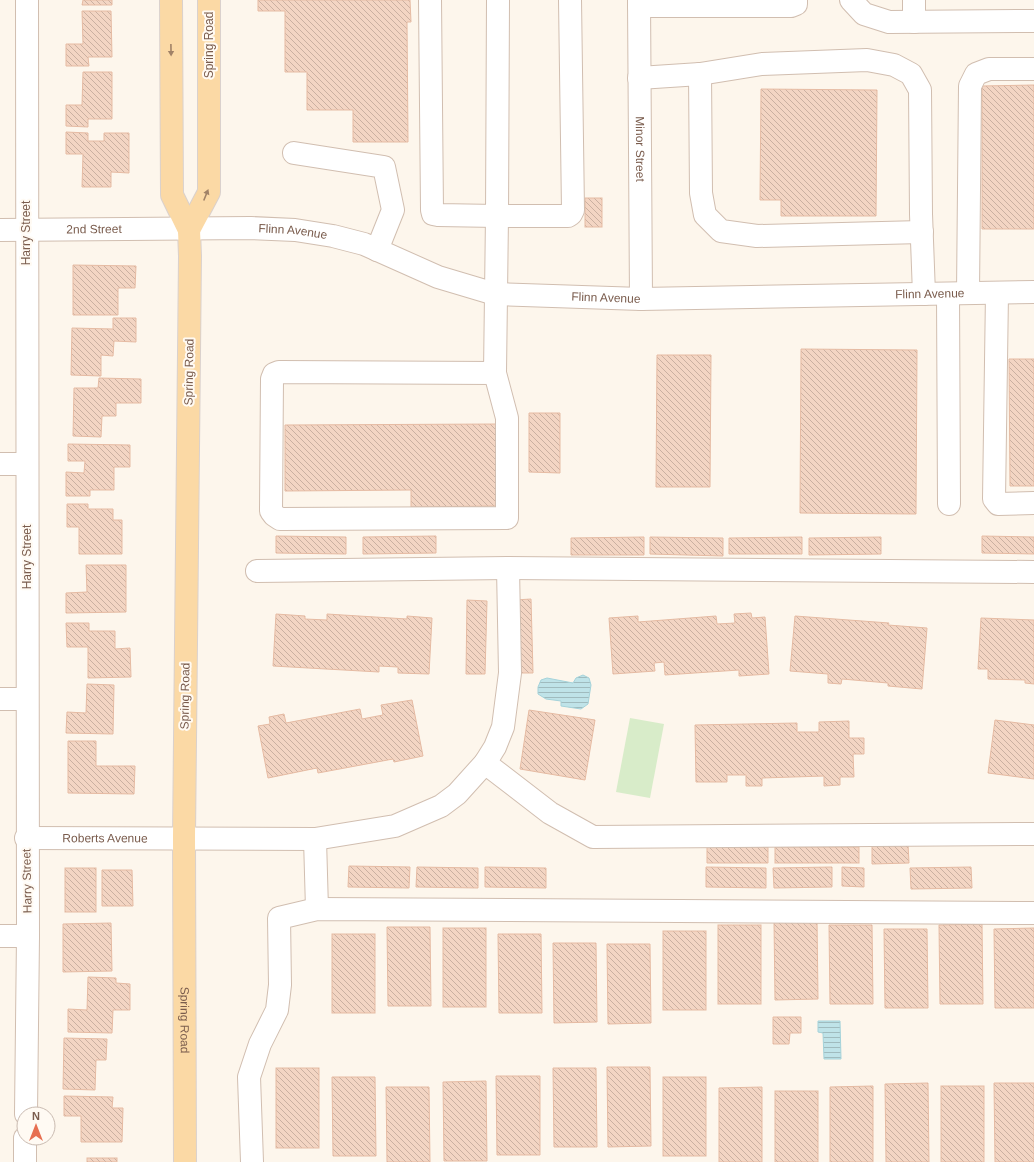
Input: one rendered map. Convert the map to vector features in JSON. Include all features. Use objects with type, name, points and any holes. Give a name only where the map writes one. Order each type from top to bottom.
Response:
[{"type":"main road","name":"Spring Road","points":[[171,0],[172,196],[189,230],[184,837],[185,1162]]},
{"type":"main road","name":"Spring Road","points":[[189,230],[209,192],[209,0]]},
{"type":"street","name":"Harry Street","points":[[26,1106],[28,936],[26,838],[27,0]]},
{"type":"street","points":[[430,0],[432,210],[434,214],[438,215],[497,216],[572,214],[570,0]]},
{"type":"street","points":[[495,373],[280,372],[274,374],[272,379],[271,511],[280,520],[507,518],[507,418],[495,373],[498,0]]},
{"type":"street","points":[[639,3],[791,6],[796,4],[796,0]]},
{"type":"street","points":[[851,0],[864,14],[889,22],[1034,21]]},
{"type":"street","points":[[914,0],[914,22]]},
{"type":"street","name":"Minor Street","points":[[639,3],[641,299]]},
{"type":"street","points":[[639,78],[700,74],[762,64],[867,60],[894,65],[911,74],[920,90],[924,294]]},
{"type":"street","points":[[949,504],[958,294],[970,86],[976,74],[989,69],[1034,69]]},
{"type":"street","points":[[700,74],[701,193],[705,215],[720,231],[757,236],[922,232]]},
{"type":"street","points":[[294,153],[384,167],[393,210],[377,250]]},
{"type":"street","name":"Flinn Avenue","points":[[189,230],[251,228],[295,230],[333,236],[377,250],[438,277],[496,294],[641,299],[1034,292]]},
{"type":"street","name":"2nd Street","points":[[0,230],[189,230]]},
{"type":"street","points":[[997,293],[994,499],[998,504],[1034,503]]},
{"type":"street","points":[[0,464],[27,464]]},
{"type":"street","points":[[257,571],[508,568],[1034,572]]},
{"type":"street","name":"Roberts Avenue","points":[[26,838],[184,837],[315,839],[395,826],[434,809],[457,794],[485,764],[495,747],[503,726],[509,687],[508,568]]},
{"type":"street","points":[[0,699],[27,699]]},
{"type":"street","points":[[485,764],[550,813],[593,837],[1034,834]]},
{"type":"street","points":[[315,839],[317,909]]},
{"type":"street","points":[[252,1162],[249,1077],[260,1044],[276,1010],[280,985],[279,918],[317,909],[1034,913]]},
{"type":"street","points":[[0,936],[28,936]]},
{"type":"street","points":[[25,1146],[25,1162]]},
{"type":"green space","points":[[630,718],[664,724],[650,798],[616,792]]},
{"type":"water","points":[[583,675],[589,678],[591,685],[588,704],[581,709],[561,706],[561,701],[546,699],[538,694],[538,687],[541,680],[547,678],[573,683],[576,678]]},
{"type":"water","points":[[818,1021],[840,1021],[841,1059],[824,1059],[823,1033],[818,1032]]},
{"type":"building","points":[[83,0],[112,0],[112,5],[82,5]]},
{"type":"building","points":[[258,0],[410,0],[411,22],[407,22],[408,142],[353,142],[353,110],[307,110],[307,72],[285,72],[285,11],[258,11]]},
{"type":"building","points":[[82,11],[111,11],[112,57],[88,57],[89,66],[66,66],[66,44],[83,44]]},
{"type":"building","points":[[83,72],[112,72],[112,119],[88,119],[88,127],[66,126],[66,105],[82,105]]},
{"type":"building","points":[[1034,85],[1034,229],[982,229],[982,86]]},
{"type":"building","points":[[761,89],[877,90],[876,216],[781,216],[781,200],[760,200]]},
{"type":"building","points":[[66,132],[88,133],[88,141],[104,141],[104,133],[129,133],[129,173],[111,172],[111,187],[82,187],[83,154],[66,154]]},
{"type":"building","points":[[585,198],[602,198],[602,227],[585,227]]},
{"type":"building","points":[[73,265],[136,266],[135,288],[118,288],[118,315],[73,315]]},
{"type":"building","points":[[113,318],[136,318],[136,342],[114,341],[113,356],[101,355],[101,376],[71,375],[72,328],[113,329]]},
{"type":"building","points":[[801,349],[917,350],[916,514],[800,513]]},
{"type":"building","points":[[657,355],[711,355],[710,487],[656,487]]},
{"type":"building","points":[[1009,359],[1034,359],[1034,486],[1010,486]]},
{"type":"building","points":[[99,378],[141,379],[141,403],[116,403],[116,416],[102,416],[101,437],[73,436],[74,388],[98,388]]},
{"type":"building","points":[[529,413],[560,413],[560,473],[529,472]]},
{"type":"building","points":[[496,424],[496,506],[411,507],[411,490],[285,491],[285,425]]},
{"type":"building","points":[[68,444],[130,445],[130,467],[114,467],[114,490],[90,490],[90,496],[66,496],[66,472],[84,473],[85,461],[68,461]]},
{"type":"building","points":[[67,504],[88,504],[88,509],[113,509],[113,520],[122,520],[122,554],[79,554],[79,527],[67,527]]},
{"type":"building","points":[[276,536],[346,537],[346,554],[276,553]]},
{"type":"building","points":[[436,536],[436,553],[363,554],[363,537]]},
{"type":"building","points":[[982,536],[1034,537],[1034,554],[982,553]]},
{"type":"building","points":[[644,537],[644,555],[571,555],[571,538]]},
{"type":"building","points":[[650,537],[723,538],[723,556],[650,554]]},
{"type":"building","points":[[802,537],[802,554],[729,554],[729,538]]},
{"type":"building","points":[[881,537],[881,554],[809,555],[809,538]]},
{"type":"building","points":[[86,565],[126,565],[126,612],[66,613],[66,593],[87,592]]},
{"type":"building","points":[[531,599],[533,673],[516,673],[515,600]]},
{"type":"building","points":[[467,600],[487,601],[485,674],[466,674]]},
{"type":"building","points":[[751,613],[752,618],[765,617],[769,674],[739,676],[739,670],[665,675],[664,662],[654,663],[655,671],[613,674],[609,618],[638,616],[638,622],[716,616],[717,624],[735,623],[734,614]]},
{"type":"building","points":[[276,614],[305,616],[305,619],[327,620],[327,614],[407,619],[407,616],[432,618],[429,674],[398,673],[398,667],[379,666],[379,672],[273,666]]},
{"type":"building","points":[[795,616],[889,623],[888,625],[927,628],[922,689],[888,686],[888,683],[842,679],[841,684],[828,683],[828,674],[790,671]]},
{"type":"building","points":[[981,618],[1034,620],[1034,684],[1025,683],[1025,680],[988,679],[988,669],[978,669]]},
{"type":"building","points":[[66,623],[89,623],[89,631],[115,631],[115,649],[130,648],[131,677],[88,678],[88,647],[67,647]]},
{"type":"building","points":[[87,684],[114,685],[113,734],[66,733],[67,712],[86,713]]},
{"type":"building","points":[[412,700],[423,756],[394,762],[393,759],[318,773],[317,768],[268,778],[258,726],[270,724],[269,717],[284,714],[286,723],[360,709],[362,719],[383,715],[381,705]]},
{"type":"building","points":[[529,710],[595,720],[585,780],[520,769]]},
{"type":"building","points":[[995,720],[1034,725],[1034,779],[988,773]]},
{"type":"building","points":[[849,721],[849,738],[864,738],[864,754],[853,754],[854,777],[840,777],[840,785],[824,786],[824,776],[762,778],[762,786],[746,786],[746,775],[727,775],[727,782],[696,782],[695,725],[797,723],[797,732],[819,732],[819,722]]},
{"type":"building","points":[[68,741],[96,741],[96,766],[135,766],[134,794],[68,793]]},
{"type":"building","points":[[908,844],[909,863],[872,864],[872,845]]},
{"type":"building","points":[[707,846],[768,847],[768,863],[707,863]]},
{"type":"building","points":[[775,847],[859,847],[859,863],[775,863]]},
{"type":"building","points":[[349,866],[410,867],[409,888],[348,887]]},
{"type":"building","points":[[417,867],[478,868],[478,888],[416,887]]},
{"type":"building","points":[[485,867],[546,868],[546,888],[485,887]]},
{"type":"building","points":[[706,867],[766,868],[766,888],[706,887]]},
{"type":"building","points":[[832,867],[832,887],[774,888],[773,868]]},
{"type":"building","points":[[842,867],[864,868],[864,887],[842,886]]},
{"type":"building","points":[[971,867],[972,888],[911,889],[910,868]]},
{"type":"building","points":[[65,868],[96,868],[96,912],[65,912]]},
{"type":"building","points":[[102,870],[132,870],[133,906],[102,906]]},
{"type":"building","points":[[817,920],[818,999],[775,1000],[774,921]]},
{"type":"building","points":[[111,923],[112,971],[63,972],[63,924]]},
{"type":"building","points":[[982,924],[983,1004],[940,1004],[939,925]]},
{"type":"building","points":[[718,925],[761,925],[761,1004],[718,1004]]},
{"type":"building","points":[[829,925],[872,925],[873,1004],[830,1004]]},
{"type":"building","points":[[387,927],[430,927],[431,1006],[388,1006]]},
{"type":"building","points":[[443,928],[486,928],[486,1007],[443,1007]]},
{"type":"building","points":[[1034,928],[1034,1008],[995,1008],[994,929]]},
{"type":"building","points":[[884,929],[927,929],[928,1008],[885,1008]]},
{"type":"building","points":[[663,931],[706,931],[706,1010],[663,1010]]},
{"type":"building","points":[[332,934],[375,934],[375,1013],[332,1013]]},
{"type":"building","points":[[498,934],[541,934],[542,1013],[499,1013]]},
{"type":"building","points":[[553,943],[596,943],[597,1022],[554,1023]]},
{"type":"building","points":[[607,944],[650,944],[651,1023],[608,1024]]},
{"type":"building","points":[[88,977],[116,978],[116,983],[130,984],[130,1010],[113,1010],[112,1033],[68,1032],[68,1009],[87,1010]]},
{"type":"building","points":[[773,1017],[801,1017],[801,1033],[790,1033],[789,1044],[773,1044]]},
{"type":"building","points":[[64,1038],[107,1039],[106,1060],[96,1060],[95,1090],[63,1089]]},
{"type":"building","points":[[607,1067],[650,1067],[651,1146],[608,1147]]},
{"type":"building","points":[[276,1068],[319,1068],[319,1148],[276,1148]]},
{"type":"building","points":[[553,1068],[596,1068],[597,1147],[554,1147]]},
{"type":"building","points":[[496,1076],[540,1076],[540,1155],[497,1155]]},
{"type":"building","points":[[332,1077],[375,1077],[376,1156],[333,1156]]},
{"type":"building","points":[[663,1077],[706,1077],[706,1156],[663,1156]]},
{"type":"building","points":[[486,1081],[487,1161],[444,1161],[443,1082]]},
{"type":"building","points":[[928,1083],[929,1162],[886,1162],[885,1084]]},
{"type":"building","points":[[994,1083],[1034,1083],[1034,1162],[995,1162]]},
{"type":"building","points":[[873,1086],[873,1162],[830,1162],[830,1087]]},
{"type":"building","points":[[941,1086],[984,1086],[984,1162],[941,1162]]},
{"type":"building","points":[[386,1087],[429,1087],[430,1162],[387,1162]]},
{"type":"building","points":[[762,1087],[762,1162],[719,1162],[719,1088]]},
{"type":"building","points":[[775,1091],[818,1091],[818,1162],[775,1162]]},
{"type":"building","points":[[64,1096],[113,1097],[112,1108],[123,1108],[122,1142],[81,1142],[81,1116],[64,1116]]},
{"type":"building","points":[[87,1158],[117,1158],[117,1162],[87,1162]]}]
